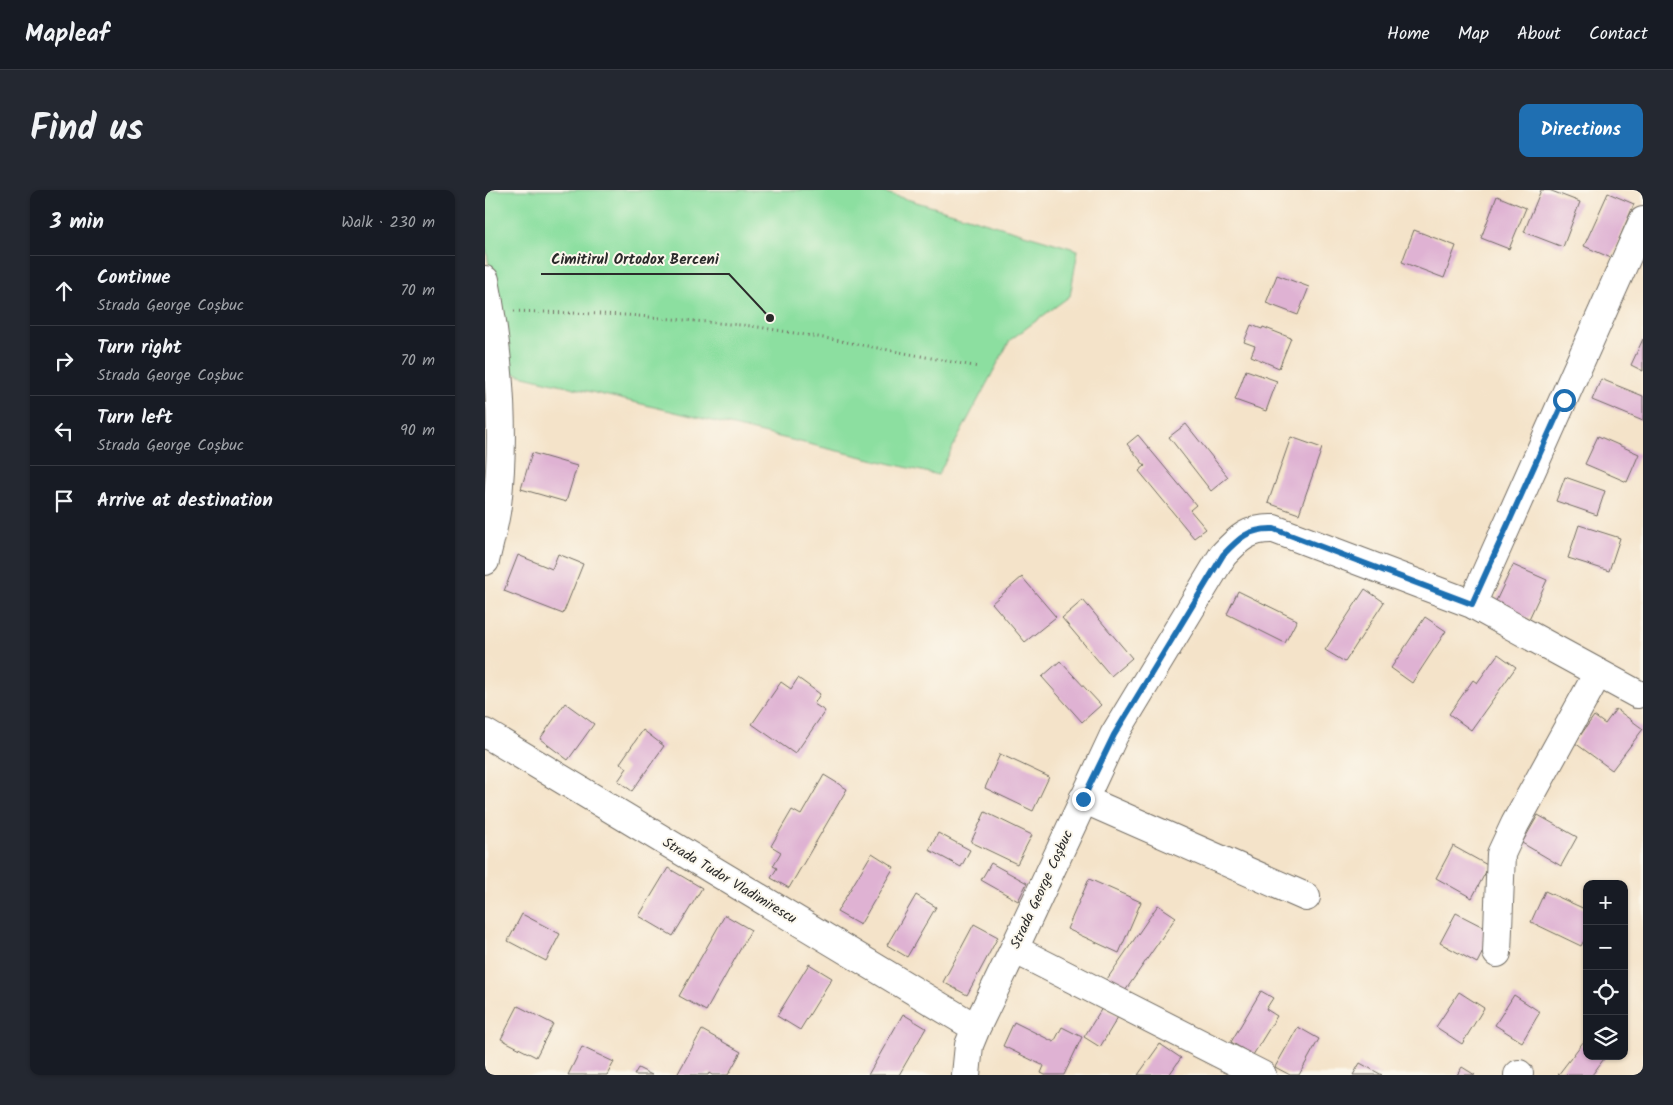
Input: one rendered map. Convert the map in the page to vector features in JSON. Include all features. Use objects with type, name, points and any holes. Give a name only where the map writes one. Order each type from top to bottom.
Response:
[{"type":"street","points":[[1472,604],[1643,221]]},
{"type":"street","points":[[485,280],[498,360],[502,443],[497,506],[485,561]]},
{"type":"street","name":"Strada George Coșbuc","points":[[967,1075],[969,1045],[976,1028],[1114,735],[1223,555],[1241,537],[1262,529],[1274,529],[1472,604],[1637,694]]},
{"type":"street","points":[[1497,953],[1501,854],[1515,824],[1597,673]]},
{"type":"street","name":"Strada Tudor Vladimirescu","points":[[485,733],[976,1028]]},
{"type":"street","points":[[1083,799],[1306,897]]},
{"type":"street","points":[[1014,949],[1262,1075]]},
{"type":"path","points":[[491,312],[516,311],[627,316],[751,326],[979,367]]},
{"type":"green space","points":[[485,190],[876,190],[1078,250],[1070,296],[1010,340],[938,475],[512,373],[485,245]]},
{"type":"building","points":[[1541,190],[1549,190],[1580,202],[1563,247],[1524,232]]},
{"type":"building","points":[[1608,193],[1634,204],[1611,258],[1584,246]]},
{"type":"building","points":[[1497,196],[1526,208],[1509,249],[1481,238]]},
{"type":"building","points":[[1414,230],[1456,246],[1444,278],[1402,262]]},
{"type":"building","points":[[1277,275],[1309,287],[1298,315],[1266,303]]},
{"type":"building","points":[[1251,325],[1262,329],[1263,327],[1291,338],[1279,368],[1251,356],[1255,346],[1244,342]]},
{"type":"building","points":[[1643,339],[1643,371],[1631,365]]},
{"type":"building","points":[[1246,370],[1277,381],[1266,411],[1235,400]]},
{"type":"building","points":[[1601,379],[1643,396],[1643,421],[1592,400]]},
{"type":"building","points":[[1186,424],[1228,477],[1211,491],[1169,437]]},
{"type":"building","points":[[1138,435],[1196,505],[1190,510],[1206,529],[1194,538],[1139,471],[1145,466],[1127,444]]},
{"type":"building","points":[[1598,436],[1639,454],[1627,482],[1585,464]]},
{"type":"building","points":[[1291,437],[1322,448],[1299,514],[1268,503]]},
{"type":"building","points":[[532,453],[577,466],[566,502],[521,489]]},
{"type":"building","points":[[1565,477],[1605,491],[1597,515],[1556,501]]},
{"type":"building","points":[[1579,525],[1620,538],[1609,571],[1568,558]]},
{"type":"building","points":[[558,554],[583,564],[563,614],[504,591],[518,555],[552,569]]},
{"type":"building","points":[[1513,565],[1547,580],[1529,619],[1495,603]]},
{"type":"building","points":[[1022,577],[1056,617],[1025,642],[992,603]]},
{"type":"building","points":[[1365,589],[1384,602],[1345,662],[1325,650]]},
{"type":"building","points":[[1238,591],[1297,620],[1285,643],[1227,614]]},
{"type":"building","points":[[1083,600],[1132,658],[1111,676],[1062,618]]},
{"type":"building","points":[[1425,617],[1446,631],[1412,683],[1391,668]]},
{"type":"building","points":[[1498,654],[1516,667],[1471,730],[1449,714],[1473,680],[1477,683]]},
{"type":"building","points":[[1060,661],[1101,705],[1082,722],[1042,677]]},
{"type":"building","points":[[798,678],[820,694],[814,704],[825,711],[795,754],[752,724],[781,682],[791,689]]},
{"type":"building","points":[[565,703],[594,724],[568,760],[540,739]]},
{"type":"building","points":[[1616,709],[1643,729],[1612,770],[1575,743],[1594,716],[1605,724]]},
{"type":"building","points":[[643,730],[664,746],[632,791],[618,781],[627,768],[620,763]]},
{"type":"building","points":[[1000,754],[1049,777],[1033,811],[985,788]]},
{"type":"building","points":[[824,775],[847,789],[789,888],[771,878],[777,868],[773,866],[781,852],[771,846],[792,810],[801,815]]},
{"type":"building","points":[[985,812],[1032,835],[1017,864],[971,842]]},
{"type":"building","points":[[1538,815],[1577,837],[1561,866],[1522,843]]},
{"type":"building","points":[[938,833],[970,850],[961,867],[929,850]]},
{"type":"building","points":[[1453,846],[1489,866],[1472,898],[1436,878]]},
{"type":"building","points":[[872,853],[894,867],[860,925],[837,912]]},
{"type":"building","points":[[991,863],[1027,883],[1018,901],[981,880]]},
{"type":"building","points":[[668,868],[702,888],[673,936],[639,916]]},
{"type":"building","points":[[1089,879],[1141,902],[1119,953],[1067,929]]},
{"type":"building","points":[[1545,891],[1583,908],[1583,942],[1581,946],[1531,922]]},
{"type":"building","points":[[916,895],[936,907],[907,957],[887,945]]},
{"type":"building","points":[[1158,905],[1176,917],[1123,994],[1105,982]]},
{"type":"building","points":[[1456,913],[1493,932],[1477,963],[1440,943]]},
{"type":"building","points":[[522,914],[560,934],[546,961],[508,941]]},
{"type":"building","points":[[725,915],[751,930],[706,1011],[679,996]]},
{"type":"building","points":[[974,924],[998,937],[967,995],[943,982]]},
{"type":"building","points":[[809,964],[832,978],[800,1030],[777,1016]]},
{"type":"building","points":[[1261,991],[1273,998],[1266,1009],[1277,1016],[1253,1055],[1231,1042]]},
{"type":"building","points":[[1459,992],[1484,1008],[1462,1044],[1436,1027]]},
{"type":"building","points":[[1514,995],[1540,1012],[1522,1042],[1495,1025]]},
{"type":"building","points":[[518,1006],[553,1024],[536,1057],[501,1039]]},
{"type":"building","points":[[1102,1008],[1118,1017],[1100,1047],[1084,1037]]},
{"type":"building","points":[[903,1014],[926,1028],[899,1075],[868,1075]]},
{"type":"building","points":[[1014,1022],[1054,1042],[1062,1027],[1082,1037],[1064,1075],[1045,1075],[1041,1073],[1044,1066],[1003,1046]]},
{"type":"building","points":[[1298,1027],[1319,1039],[1299,1075],[1290,1075],[1275,1067]]},
{"type":"building","points":[[702,1030],[741,1052],[728,1075],[712,1075],[709,1073],[708,1075],[677,1075]]},
{"type":"building","points":[[1583,1042],[1583,1060],[1603,1060],[1592,1075],[1558,1075]]},
{"type":"building","points":[[1160,1044],[1181,1058],[1169,1075],[1138,1075]]},
{"type":"building","points":[[582,1047],[614,1062],[607,1075],[568,1075]]},
{"type":"building","points":[[1360,1063],[1382,1075],[1353,1075]]},
{"type":"building","points":[[1462,1067],[1475,1075],[1457,1075]]},
{"type":"building","points":[[638,1068],[652,1075],[634,1075]]},
{"type":"place","name":"Cimitirul Ortodox Berceni","points":[[770,318]]},
{"type":"route","points":[[1083,799],[1114,735],[1223,555],[1241,537],[1262,529],[1274,529],[1472,604],[1564,400]]}]
